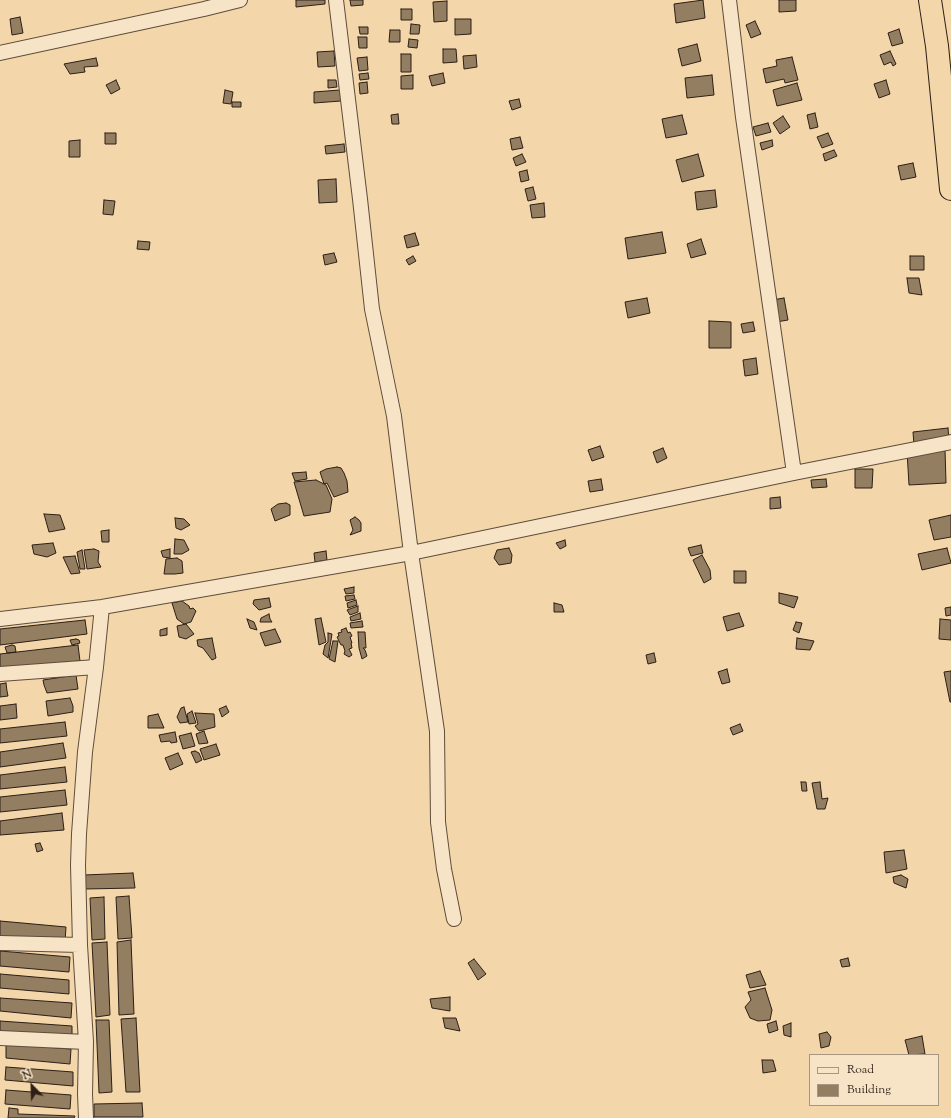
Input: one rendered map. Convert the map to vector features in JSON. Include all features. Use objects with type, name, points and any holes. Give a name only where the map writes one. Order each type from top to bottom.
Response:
[{"type":"highway","points":[[930,0],[937,46],[951,189]]},
{"type":"street","points":[[0,53],[197,11],[240,0]]},
{"type":"street","points":[[336,0],[372,308],[394,416],[411,553],[437,731],[438,822],[444,869],[454,919]]},
{"type":"street","points":[[730,0],[743,117],[794,473]]},
{"type":"street","points":[[0,619],[102,607],[411,553],[794,473],[951,442]]},
{"type":"street","points":[[86,1118],[86,1042],[80,945],[78,865],[85,752],[102,607]]},
{"type":"street","points":[[0,674],[96,667]]},
{"type":"street","points":[[0,943],[80,945]]},
{"type":"street","points":[[0,1038],[86,1042]]},
{"type":"building","points":[[296,0],[325,0],[325,4],[296,7]]},
{"type":"building","points":[[350,0],[363,0],[363,5],[351,6]]},
{"type":"building","points":[[703,0],[705,18],[676,23],[674,4]]},
{"type":"building","points":[[779,0],[796,0],[796,11],[779,12]]},
{"type":"building","points":[[447,1],[447,21],[434,22],[433,2]]},
{"type":"building","points":[[401,9],[412,9],[412,20],[401,20]]},
{"type":"building","points":[[20,17],[23,33],[12,35],[10,19]]},
{"type":"building","points":[[455,19],[471,19],[471,34],[455,35]]},
{"type":"building","points":[[755,21],[761,34],[751,38],[746,25]]},
{"type":"building","points":[[411,24],[420,25],[419,34],[410,34]]},
{"type":"building","points":[[359,27],[368,27],[368,34],[360,34]]},
{"type":"building","points":[[899,29],[903,43],[892,46],[888,33]]},
{"type":"building","points":[[390,30],[400,30],[400,42],[389,42]]},
{"type":"building","points":[[358,37],[367,37],[367,48],[359,48]]},
{"type":"building","points":[[409,39],[418,40],[417,48],[408,47]]},
{"type":"building","points":[[697,44],[701,61],[682,66],[678,49]]},
{"type":"building","points":[[443,49],[456,49],[457,62],[443,63]]},
{"type":"building","points":[[334,51],[335,66],[318,67],[317,52]]},
{"type":"building","points":[[890,51],[896,64],[893,66],[891,62],[884,65],[880,55]]},
{"type":"building","points":[[401,54],[411,54],[411,72],[401,72]]},
{"type":"building","points":[[476,55],[477,67],[464,69],[463,56]]},
{"type":"building","points":[[367,57],[368,70],[359,71],[357,58]]},
{"type":"building","points":[[792,57],[798,80],[785,83],[784,79],[766,83],[763,69],[777,66],[776,60]]},
{"type":"building","points":[[96,58],[98,66],[84,67],[85,72],[70,74],[64,64]]},
{"type":"building","points":[[368,73],[369,79],[360,80],[359,74]]},
{"type":"building","points":[[443,73],[445,83],[432,86],[429,76]]},
{"type":"building","points":[[413,75],[413,89],[401,89],[401,76]]},
{"type":"building","points":[[712,75],[714,95],[687,98],[685,78]]},
{"type":"building","points":[[116,80],[120,89],[111,94],[106,85]]},
{"type":"building","points":[[328,80],[336,80],[337,87],[328,88]]},
{"type":"building","points":[[886,80],[890,94],[879,98],[874,84]]},
{"type":"building","points":[[367,82],[368,93],[360,94],[359,83]]},
{"type":"building","points":[[797,83],[802,100],[777,106],[773,90]]},
{"type":"building","points":[[225,90],[233,92],[231,104],[223,103]]},
{"type":"building","points":[[340,90],[341,101],[314,103],[314,92]]},
{"type":"building","points":[[519,99],[521,107],[512,110],[509,101]]},
{"type":"building","points":[[232,102],[241,102],[241,107],[232,107]]},
{"type":"building","points":[[815,113],[818,127],[810,129],[807,115]]},
{"type":"building","points":[[398,114],[399,124],[392,124],[391,115]]},
{"type":"building","points":[[682,115],[687,134],[666,138],[662,119]]},
{"type":"building","points":[[783,116],[790,127],[780,134],[773,123]]},
{"type":"building","points":[[768,123],[771,132],[756,136],[753,127]]},
{"type":"building","points":[[105,133],[116,133],[116,144],[105,144]]},
{"type":"building","points":[[828,133],[833,144],[822,148],[817,137]]},
{"type":"building","points":[[520,137],[523,148],[512,150],[510,139]]},
{"type":"building","points":[[80,140],[80,157],[69,157],[69,141]]},
{"type":"building","points":[[772,140],[773,146],[762,150],[760,143]]},
{"type":"building","points":[[344,144],[345,152],[326,154],[325,146]]},
{"type":"building","points":[[834,150],[837,156],[825,161],[823,154]]},
{"type":"building","points":[[522,154],[526,162],[516,166],[513,158]]},
{"type":"building","points":[[698,154],[704,176],[682,182],[676,160]]},
{"type":"building","points":[[913,163],[916,177],[901,180],[898,166]]},
{"type":"building","points":[[527,170],[529,180],[521,182],[519,172]]},
{"type":"building","points":[[336,179],[337,202],[319,203],[318,180]]},
{"type":"building","points":[[533,187],[536,199],[528,201],[525,189]]},
{"type":"building","points":[[715,190],[717,207],[697,210],[695,192]]},
{"type":"building","points":[[104,200],[115,201],[113,215],[103,214]]},
{"type":"building","points":[[544,203],[545,217],[532,218],[530,205]]},
{"type":"building","points":[[662,232],[666,253],[628,259],[625,238]]},
{"type":"building","points":[[415,233],[419,245],[407,248],[404,236]]},
{"type":"building","points":[[701,239],[706,254],[691,258],[687,244]]},
{"type":"building","points":[[138,241],[150,242],[149,250],[137,249]]},
{"type":"building","points":[[334,253],[337,262],[325,265],[323,255]]},
{"type":"building","points":[[413,256],[416,261],[409,265],[406,260]]},
{"type":"building","points":[[910,256],[924,256],[924,270],[910,270]]},
{"type":"building","points":[[907,278],[919,278],[922,295],[909,293]]},
{"type":"building","points":[[647,298],[650,313],[628,318],[625,302]]},
{"type":"building","points":[[784,298],[788,320],[776,322],[772,300]]},
{"type":"building","points":[[709,321],[731,322],[731,348],[709,348]]},
{"type":"building","points":[[753,322],[755,331],[743,333],[741,324]]},
{"type":"building","points":[[756,358],[758,374],[745,376],[743,360]]},
{"type":"building","points":[[948,428],[949,440],[914,445],[913,432]]},
{"type":"building","points":[[600,446],[604,457],[592,461],[588,450]]},
{"type":"building","points":[[663,448],[667,458],[657,463],[653,452]]},
{"type":"building","points":[[945,449],[946,483],[909,485],[907,451]]},
{"type":"building","points":[[337,467],[341,468],[344,473],[347,481],[348,492],[334,497],[327,483],[324,484],[320,472]]},
{"type":"building","points":[[855,469],[873,469],[872,488],[855,488]]},
{"type":"building","points":[[306,472],[307,479],[295,481],[292,473]]},
{"type":"building","points":[[601,479],[603,490],[590,492],[588,481]]},
{"type":"building","points":[[826,479],[827,487],[812,488],[811,480]]},
{"type":"building","points":[[316,480],[326,485],[332,499],[330,512],[304,516],[294,482]]},
{"type":"building","points":[[780,497],[781,508],[770,509],[770,498]]},
{"type":"building","points":[[286,503],[290,505],[290,515],[275,521],[271,509],[278,504]]},
{"type":"building","points":[[44,514],[60,515],[65,529],[49,532]]},
{"type":"building","points":[[951,515],[951,537],[934,540],[929,520]]},
{"type":"building","points":[[355,517],[361,523],[361,531],[350,535],[353,530],[350,520]]},
{"type":"building","points":[[175,518],[184,519],[190,525],[181,530],[176,528]]},
{"type":"building","points":[[109,530],[109,542],[102,542],[101,531]]},
{"type":"building","points":[[175,539],[184,540],[189,550],[182,554],[174,554]]},
{"type":"building","points":[[565,540],[566,546],[560,549],[556,543]]},
{"type":"building","points":[[53,543],[56,553],[47,557],[34,554],[32,545]]},
{"type":"building","points":[[701,545],[703,553],[691,556],[688,548]]},
{"type":"building","points":[[509,548],[512,555],[511,563],[499,565],[494,558],[497,550]]},
{"type":"building","points":[[947,548],[951,563],[922,570],[918,554]]},
{"type":"building","points":[[94,549],[99,551],[98,562],[101,567],[87,569],[84,550]]},
{"type":"building","points":[[170,549],[170,558],[163,557],[161,551]]},
{"type":"building","points":[[82,550],[85,569],[80,569],[77,552]]},
{"type":"building","points":[[326,551],[327,560],[315,562],[314,553]]},
{"type":"building","points":[[702,555],[710,570],[711,579],[704,583],[693,560]]},
{"type":"building","points":[[75,556],[80,573],[71,574],[63,557]]},
{"type":"building","points":[[177,558],[182,561],[183,573],[164,574],[166,559]]},
{"type":"building","points":[[734,571],[746,571],[746,583],[734,583]]},
{"type":"building","points":[[354,587],[354,593],[346,594],[344,589]]},
{"type":"building","points":[[779,593],[798,597],[794,608],[779,603]]},
{"type":"building","points":[[354,595],[355,599],[346,601],[345,596]]},
{"type":"building","points":[[269,598],[271,607],[259,610],[253,604],[254,600]]},
{"type":"building","points":[[356,600],[357,605],[348,608],[347,603]]},
{"type":"building","points":[[182,601],[189,606],[190,609],[193,608],[196,611],[191,622],[184,624],[177,619],[172,603]]},
{"type":"building","points":[[554,603],[562,605],[564,612],[554,612]]},
{"type":"building","points":[[358,606],[358,612],[350,615],[347,610]]},
{"type":"building","points":[[951,607],[951,615],[946,616],[945,608]]},
{"type":"building","points":[[360,613],[361,619],[351,621],[350,617]]},
{"type":"building","points":[[739,613],[744,626],[727,631],[723,617]]},
{"type":"building","points":[[269,614],[272,622],[260,622],[261,618]]},
{"type":"building","points":[[321,618],[326,642],[319,645],[315,619]]},
{"type":"building","points":[[247,619],[254,622],[257,630],[250,628]]},
{"type":"building","points":[[940,619],[951,620],[951,640],[939,639]]},
{"type":"building","points":[[85,620],[87,634],[0,645],[0,629]]},
{"type":"building","points":[[362,621],[363,627],[351,628],[350,623]]},
{"type":"building","points":[[796,622],[802,623],[799,633],[793,630]]},
{"type":"building","points":[[186,624],[194,634],[186,639],[179,637],[177,626]]},
{"type":"building","points":[[167,628],[167,635],[160,636],[160,630]]},
{"type":"building","points":[[346,628],[348,633],[350,632],[352,636],[350,637],[352,648],[349,649],[352,655],[349,657],[344,654],[345,651],[343,645],[341,645],[337,637],[339,636],[338,633],[342,632],[341,630]]},
{"type":"building","points":[[275,629],[281,642],[265,646],[260,633]]},
{"type":"building","points":[[358,632],[365,632],[366,648],[363,648],[367,656],[362,659],[359,648]]},
{"type":"building","points":[[328,633],[332,634],[328,658],[323,654],[325,645],[328,642]]},
{"type":"building","points":[[212,638],[216,658],[212,660],[203,648],[198,646],[197,640]]},
{"type":"building","points":[[797,638],[814,641],[810,650],[796,649]]},
{"type":"building","points":[[70,640],[79,640],[80,643],[72,645]]},
{"type":"building","points":[[333,641],[338,641],[335,662],[329,659]]},
{"type":"building","points":[[12,645],[15,646],[16,652],[7,653],[5,647]]},
{"type":"building","points":[[78,645],[80,661],[0,668],[0,654]]},
{"type":"building","points":[[654,653],[656,662],[648,664],[646,655]]},
{"type":"building","points":[[727,669],[730,682],[722,684],[718,672]]},
{"type":"building","points":[[951,671],[951,702],[950,702],[944,672]]},
{"type":"building","points":[[76,675],[78,689],[47,693],[43,680]]},
{"type":"building","points":[[6,683],[8,696],[0,697],[0,684]]},
{"type":"building","points":[[70,698],[73,706],[73,712],[48,716],[46,701]]},
{"type":"building","points":[[16,704],[17,718],[0,720],[0,706]]},
{"type":"building","points":[[226,706],[229,712],[222,717],[219,709]]},
{"type":"building","points":[[184,707],[188,722],[180,723],[177,717],[181,708]]},
{"type":"building","points":[[192,711],[196,723],[189,724],[187,714]]},
{"type":"building","points":[[195,713],[214,714],[215,727],[199,731],[195,726],[198,724]]},
{"type":"building","points":[[158,714],[164,728],[148,728],[148,716]]},
{"type":"building","points":[[65,722],[67,736],[0,743],[0,729]]},
{"type":"building","points":[[740,724],[743,731],[733,735],[730,728]]},
{"type":"building","points":[[204,731],[208,743],[199,744],[196,734]]},
{"type":"building","points":[[175,732],[177,742],[161,742],[159,735]]},
{"type":"building","points":[[191,733],[195,746],[183,749],[179,736]]},
{"type":"building","points":[[63,743],[66,758],[0,767],[0,752]]},
{"type":"building","points":[[216,744],[220,755],[204,760],[200,749]]},
{"type":"building","points":[[195,751],[199,753],[202,760],[196,763],[191,752]]},
{"type":"building","points":[[178,753],[183,764],[170,770],[165,758]]},
{"type":"building","points":[[65,767],[67,782],[0,789],[0,775]]},
{"type":"building","points":[[801,782],[806,782],[807,791],[802,791]]},
{"type":"building","points":[[820,782],[822,799],[828,798],[825,809],[817,809],[812,783]]},
{"type":"building","points":[[65,790],[67,805],[0,812],[0,797]]},
{"type":"building","points":[[62,813],[64,830],[0,835],[0,821]]},
{"type":"building","points":[[40,843],[43,850],[37,852],[35,844]]},
{"type":"building","points":[[904,850],[907,869],[886,873],[884,852]]},
{"type":"building","points":[[133,873],[135,888],[85,889],[84,875]]},
{"type":"building","points":[[901,875],[908,879],[906,888],[894,883],[893,877]]},
{"type":"building","points":[[129,896],[132,938],[118,939],[116,897]]},
{"type":"building","points":[[104,897],[105,939],[92,940],[90,898]]},
{"type":"building","points":[[0,921],[66,927],[65,941],[0,936]]},
{"type":"building","points":[[131,940],[134,1014],[119,1015],[117,942]]},
{"type":"building","points":[[107,942],[110,1015],[96,1017],[92,943]]},
{"type":"building","points":[[0,951],[70,957],[69,972],[0,966]]},
{"type":"building","points":[[848,958],[850,966],[842,967],[840,960]]},
{"type":"building","points":[[474,959],[486,974],[478,980],[468,963]]},
{"type":"building","points":[[760,971],[766,985],[750,988],[746,975]]},
{"type":"building","points":[[0,974],[69,980],[69,994],[0,988]]},
{"type":"building","points":[[765,988],[772,1010],[770,1020],[758,1021],[750,1018],[745,1007],[751,1000],[748,992]]},
{"type":"building","points":[[450,997],[450,1011],[432,1008],[430,999]]},
{"type":"building","points":[[0,998],[72,1003],[71,1018],[0,1011]]},
{"type":"building","points":[[136,1018],[140,1092],[126,1092],[121,1019]]},
{"type":"building","points":[[443,1018],[456,1018],[460,1031],[445,1028]]},
{"type":"building","points":[[96,1020],[109,1020],[112,1092],[99,1093]]},
{"type":"building","points":[[0,1021],[72,1026],[72,1039],[0,1034]]},
{"type":"building","points":[[776,1021],[778,1030],[769,1033],[767,1024]]},
{"type":"building","points":[[791,1023],[791,1037],[784,1035],[783,1026]]},
{"type":"building","points":[[827,1032],[831,1037],[829,1046],[821,1048],[819,1034]]},
{"type":"building","points":[[922,1036],[925,1054],[909,1054],[905,1040]]},
{"type":"building","points":[[6,1044],[71,1049],[70,1064],[6,1058]]},
{"type":"building","points":[[762,1060],[773,1060],[776,1071],[763,1073]]},
{"type":"building","points":[[6,1067],[73,1072],[73,1086],[5,1080]]},
{"type":"building","points":[[6,1090],[71,1095],[70,1109],[5,1104]]},
{"type":"building","points":[[142,1103],[143,1117],[94,1117],[94,1104]]},
{"type":"building","points":[[9,1108],[18,1109],[18,1114],[75,1116],[74,1118],[8,1118]]}]
